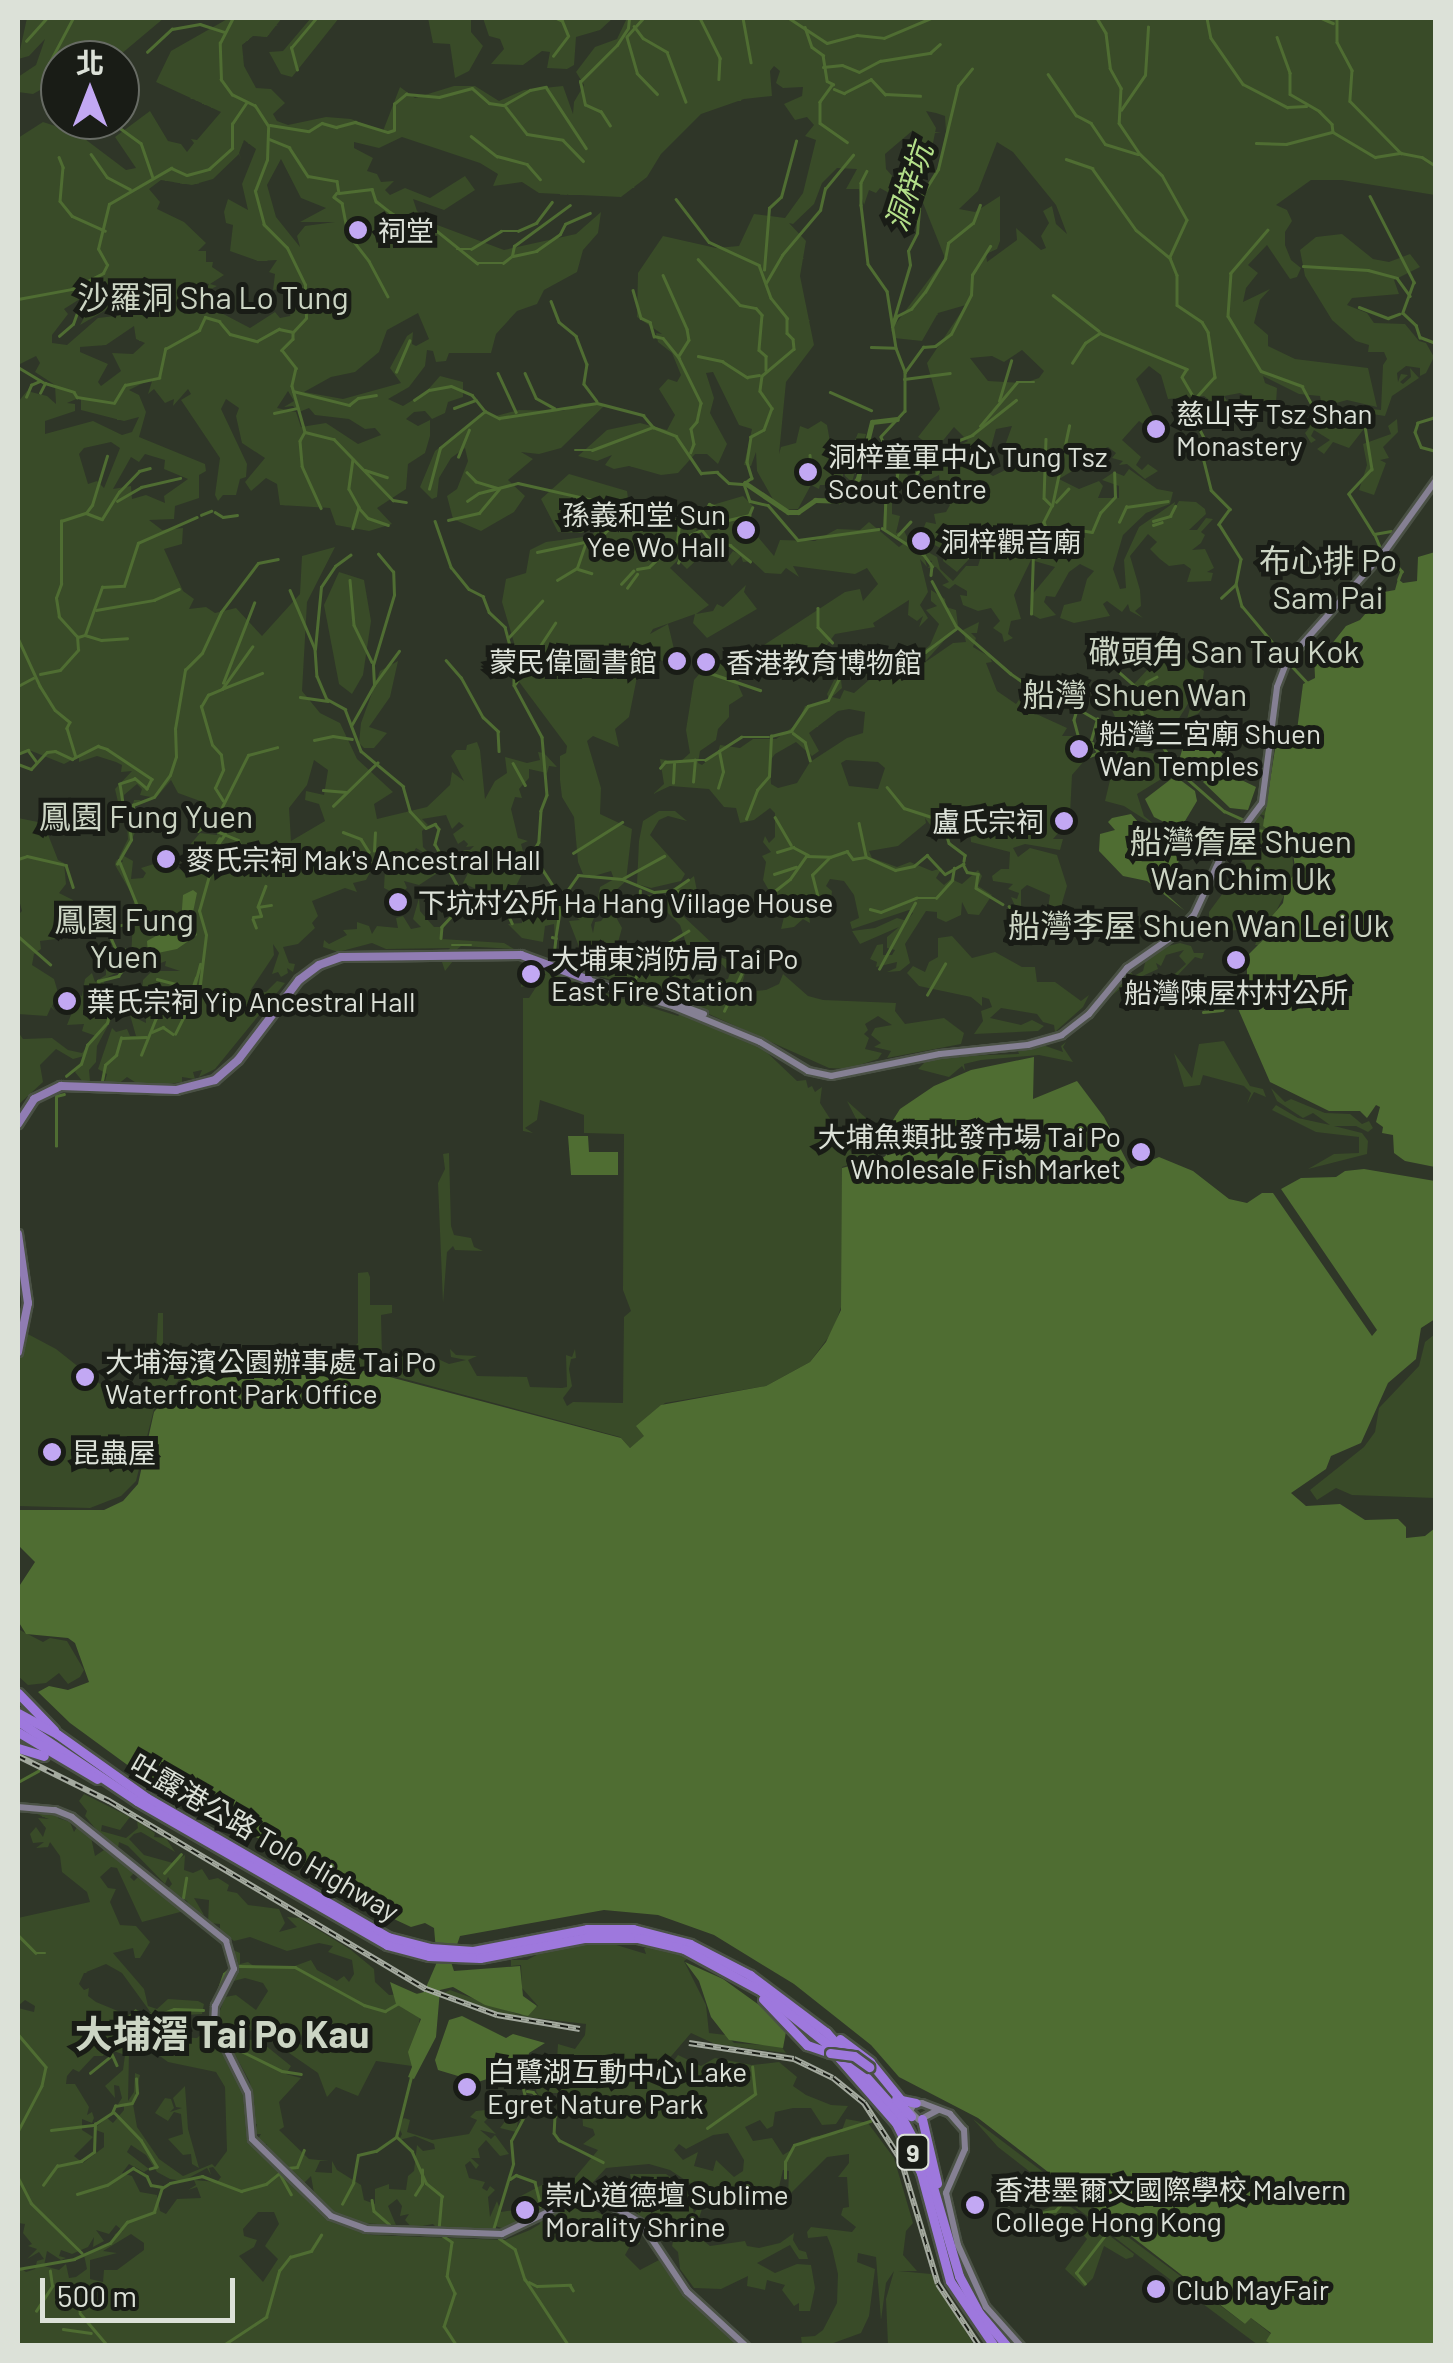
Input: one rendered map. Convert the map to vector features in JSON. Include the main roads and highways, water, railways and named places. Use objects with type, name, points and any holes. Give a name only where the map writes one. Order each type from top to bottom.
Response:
[{"type":"highway","points":[[18,1693],[55,1732]]},
{"type":"highway","points":[[18,1704],[55,1732]]},
{"type":"highway","name":"吐露港公路 Tolo Highway","points":[[18,1713],[55,1732],[146,1798],[348,1917],[430,1952]]},
{"type":"highway","name":"吐露港公路 Tolo Highway","points":[[18,1721],[115,1787],[387,1946],[501,1956],[585,1938],[628,1936],[684,1949],[743,1980],[826,2043],[892,2117],[921,2173],[950,2281],[1005,2339]]},
{"type":"highway","points":[[18,1732],[70,1766]]},
{"type":"highway","points":[[18,1748],[115,1787]]},
{"type":"highway","name":"吐露港公路 Tolo Highway","points":[[456,1954],[597,1928],[657,1933],[738,1968],[817,2024],[856,2062],[905,2122],[926,2163],[959,2276],[1005,2339]]},
{"type":"highway","points":[[743,1980],[814,2049],[854,2056],[920,2112],[923,2136],[935,2168],[939,2210]]},
{"type":"highway","points":[[817,2024],[866,2059],[902,2100],[920,2112]]},
{"type":"main road","points":[[18,1124],[34,1099],[60,1086],[182,1090],[215,1080],[238,1060],[298,980],[319,965],[340,957],[521,955],[678,1008],[760,1042],[808,1072],[831,1076],[934,1055],[1028,1045],[1067,1030],[1089,1014],[1127,968],[1176,934],[1194,915],[1220,860],[1254,818],[1264,798],[1277,685],[1286,661],[1385,552],[1436,480]]},
{"type":"main road","points":[[18,1115],[35,1094],[58,1082],[176,1086],[213,1077],[236,1058],[297,976],[339,954],[512,952],[540,956],[587,977]]},
{"type":"main road","points":[[18,1234],[28,1303],[18,1352]]},
{"type":"main road","points":[[18,1260],[24,1306],[18,1338]]},
{"type":"main road","points":[[18,1807],[66,1813],[226,1941],[234,1969],[215,2006],[214,2025],[248,2093],[252,2138],[331,2216],[366,2229],[502,2234],[571,2201],[606,2202],[644,2226],[688,2292],[744,2346]]},
{"type":"main road","points":[[920,2112],[938,2110],[955,2118],[965,2133],[965,2149],[949,2176],[946,2198],[964,2264],[1005,2339],[1022,2344]]},
{"type":"waterway","points":[[26,41],[47,18]]},
{"type":"waterway","points":[[61,40],[73,18]]},
{"type":"waterway","points":[[18,367],[45,383],[74,392],[77,397],[114,403],[125,385],[159,378],[165,349],[199,330],[205,317],[219,321],[230,334],[257,341],[279,329],[293,332],[306,318],[305,285],[287,248],[264,225],[255,191],[267,160],[268,126],[255,106],[232,95],[221,80],[220,43],[233,18]]},
{"type":"waterway","points":[[297,70],[291,48],[316,18]]},
{"type":"waterway","points":[[553,56],[568,36],[562,21],[555,18]]},
{"type":"waterway","points":[[610,126],[601,112],[585,105],[580,82],[617,45],[628,28],[629,18]]},
{"type":"waterway","points":[[644,18],[627,37],[637,73],[657,94]]},
{"type":"waterway","points":[[700,18],[720,58],[719,79]]},
{"type":"waterway","points":[[743,18],[751,62]]},
{"type":"waterway","points":[[789,18],[827,43],[857,35],[884,38],[931,18]]},
{"type":"waterway","points":[[1097,18],[1106,33],[1110,68],[1121,88],[1119,123],[1140,154],[1162,175],[1187,220],[1170,257]]},
{"type":"waterway","points":[[1207,18],[1211,38],[1243,84],[1287,107],[1306,106]]},
{"type":"waterway","points":[[1321,18],[1333,23]]},
{"type":"waterway","points":[[1337,18],[1337,42],[1352,70],[1350,101],[1401,153]]},
{"type":"waterway","points":[[147,52],[172,29],[200,24],[224,32]]},
{"type":"waterway","points":[[634,26],[643,38],[667,52],[686,102]]},
{"type":"waterway","points":[[805,27],[812,47],[823,55],[827,81],[833,84],[820,102],[820,123],[847,142]]},
{"type":"waterway","points":[[1121,110],[1145,75],[1148,27]]},
{"type":"waterway","points":[[1277,37],[1290,73],[1290,94],[1319,111],[1332,124],[1333,132],[1375,157],[1401,153],[1422,157],[1436,166]]},
{"type":"waterway","points":[[823,67],[842,65],[859,72],[880,61],[930,53],[940,44]]},
{"type":"waterway","name":"洞梓坑","points":[[893,322],[910,265],[908,251],[917,233],[920,198],[938,169],[958,86],[972,69]]},
{"type":"waterway","points":[[1048,74],[1076,115],[1091,123],[1105,144],[1138,154]]},
{"type":"waterway","points":[[834,89],[844,93],[871,79],[885,94],[920,96]]},
{"type":"waterway","points":[[270,125],[309,131],[322,123],[336,127],[355,122],[388,132],[394,130],[394,104],[406,94],[439,97],[472,88],[489,103],[504,105],[530,90],[546,87],[586,148]]},
{"type":"waterway","points":[[18,299],[72,289],[103,273],[107,265],[98,249],[109,204],[171,168],[187,175],[209,169],[232,148],[232,124],[246,103]]},
{"type":"waterway","points":[[506,107],[527,134],[563,140],[583,161]]},
{"type":"waterway","points":[[1256,143],[1286,144],[1332,132]]},
{"type":"waterway","points":[[471,136],[497,156],[527,164],[540,179]]},
{"type":"waterway","points":[[269,139],[289,147],[308,176],[337,181],[339,193],[372,189],[376,201],[390,212],[406,222],[432,227],[477,263],[503,263],[512,256],[514,246],[570,205]]},
{"type":"waterway","points":[[137,140],[153,178]]},
{"type":"waterway","points":[[764,270],[769,208],[781,197],[796,141]]},
{"type":"waterway","points":[[91,154],[107,177],[130,189]]},
{"type":"waterway","points":[[766,283],[782,255],[820,210],[825,189],[853,155]]},
{"type":"waterway","points":[[59,157],[63,167],[60,201],[72,216],[105,231]]},
{"type":"waterway","points":[[1066,159],[1092,168],[1136,230],[1170,258],[1177,275],[1177,305],[1202,322],[1208,332],[1215,377],[1195,399],[1195,420],[1204,438],[1202,453],[1211,490],[1230,509],[1219,524],[1241,559],[1236,584],[1242,606],[1284,656]]},
{"type":"waterway","name":"洞梓坑","points":[[867,171],[861,183],[861,205],[868,264],[887,291],[896,348],[905,372],[905,411],[881,437],[898,472],[896,486],[886,495],[885,528]]},
{"type":"waterway","points":[[337,193],[334,197],[342,203],[348,234],[369,261],[388,296]]},
{"type":"waterway","points":[[1370,196],[1414,282],[1403,313],[1416,325],[1420,337],[1436,343]]},
{"type":"waterway","points":[[676,199],[709,242],[759,265],[771,298],[787,318],[787,333],[793,339],[794,349],[762,376],[760,391],[772,408],[764,430],[751,437],[747,462],[752,478],[744,484],[750,501],[768,505],[798,540],[878,529]]},
{"type":"waterway","points":[[457,249],[471,249],[501,231],[518,231],[536,223],[552,202]]},
{"type":"waterway","points":[[892,327],[897,316],[911,309],[925,292],[945,259],[948,243],[973,223],[980,205]]},
{"type":"waterway","points":[[513,256],[536,251],[560,234],[565,224],[590,213]]},
{"type":"waterway","points":[[1268,230],[1231,273],[1228,316],[1261,371],[1302,386],[1317,414],[1336,411],[1365,426],[1372,469],[1349,494],[1374,534],[1391,531]]},
{"type":"waterway","points":[[905,372],[923,347],[935,346],[951,334],[971,295],[972,275],[990,246]]},
{"type":"waterway","points":[[698,259],[740,305],[756,308],[762,315],[759,350],[766,356],[766,370]]},
{"type":"waterway","points":[[1303,266],[1368,270],[1397,278],[1410,296]]},
{"type":"waterway","points":[[663,275],[687,329],[689,340],[679,356]]},
{"type":"waterway","points":[[633,290],[641,318],[650,322],[654,336],[663,338],[679,358],[701,403],[697,422],[691,429],[691,452]]},
{"type":"waterway","points":[[1053,295],[1099,331]]},
{"type":"waterway","points":[[551,301],[559,322],[576,336],[587,364],[584,384],[597,401]]},
{"type":"waterway","points":[[59,336],[73,324],[81,302]]},
{"type":"waterway","points":[[1359,307],[1388,318],[1399,314]]},
{"type":"waterway","points":[[293,332],[293,339],[282,350],[296,368],[292,386],[305,432],[334,439],[393,500],[406,502]]},
{"type":"waterway","points":[[1072,363],[1085,343],[1100,333],[1187,369],[1182,377],[1194,398]]},
{"type":"waterway","points":[[396,372],[409,341]]},
{"type":"waterway","points":[[871,347],[894,348]]},
{"type":"waterway","points":[[698,356],[722,361],[747,377],[759,375]]},
{"type":"waterway","points":[[999,401],[1011,361]]},
{"type":"waterway","points":[[498,373],[516,412]]},
{"type":"waterway","points":[[525,373],[536,398],[554,408]]},
{"type":"waterway","points":[[904,379],[950,373]]},
{"type":"waterway","points":[[26,397],[31,385],[40,381]]},
{"type":"waterway","points":[[980,426],[1017,382],[1034,382]]},
{"type":"waterway","points":[[40,393],[45,383]]},
{"type":"waterway","points":[[414,400],[429,390],[451,386],[472,395],[485,411]]},
{"type":"waterway","points":[[293,391],[349,405],[358,398],[376,395]]},
{"type":"waterway","points":[[830,392],[871,410]]},
{"type":"waterway","points":[[454,408],[476,400]]},
{"type":"waterway","points":[[899,471],[904,467],[917,473],[921,468],[937,466],[949,444],[972,435],[1016,400]]},
{"type":"waterway","points":[[429,489],[440,448],[485,411],[499,418],[597,403],[643,415],[653,427],[676,436],[701,473],[717,472],[729,483],[742,484]]},
{"type":"waterway","points":[[1436,406],[1434,418],[1418,423],[1415,432],[1421,447],[1436,451]]},
{"type":"waterway","points":[[274,413],[297,408]]},
{"type":"waterway","points":[[745,483],[788,512],[798,512],[815,500],[839,501],[858,478],[872,422],[897,419]]},
{"type":"waterway","points":[[1052,506],[1069,426]]},
{"type":"waterway","points":[[575,450],[592,450],[653,427]]},
{"type":"waterway","points":[[458,457],[469,430]]},
{"type":"waterway","points":[[305,432],[300,441],[302,466],[321,508]]},
{"type":"waterway","points":[[1046,439],[1044,498],[1052,506],[1044,522],[1053,547]]},
{"type":"waterway","points":[[810,455],[811,466]]},
{"type":"waterway","points":[[40,674],[60,670],[78,650],[77,637],[59,617],[56,598],[61,584],[61,521],[86,513],[92,505],[107,456]]},
{"type":"waterway","points":[[353,459],[349,489],[359,507],[353,528]]},
{"type":"waterway","points":[[86,513],[102,519],[119,492],[139,471],[150,468]]},
{"type":"waterway","points":[[365,470],[387,477]]},
{"type":"waterway","points":[[448,520],[479,513],[499,489],[476,482],[467,473]]},
{"type":"waterway","points":[[1031,614],[1033,555],[1051,550],[1073,529],[1092,532],[1100,513],[1115,497],[1114,473]]},
{"type":"waterway","points":[[117,501],[141,487],[180,478]]},
{"type":"waterway","points":[[467,501],[479,493],[518,483],[616,505],[631,500],[657,522],[701,517],[709,504],[723,510],[728,520],[749,515],[752,508]]},
{"type":"waterway","points":[[1056,502],[1068,489]]},
{"type":"waterway","points":[[1119,522],[1126,507],[1168,501]]},
{"type":"waterway","points":[[1153,521],[1170,516],[1175,506]]},
{"type":"waterway","points":[[360,509],[368,518],[388,525]]},
{"type":"waterway","points":[[201,515],[211,511]]},
{"type":"waterway","points":[[215,512],[223,517],[237,515]]},
{"type":"waterway","points":[[78,637],[85,635],[102,587],[124,586],[138,543],[197,517]]},
{"type":"waterway","points":[[435,521],[451,567],[469,589],[483,596],[489,612],[505,627],[514,661],[514,685],[542,737],[547,795],[541,811],[539,842],[527,862],[541,867],[556,890],[560,912],[556,938]]},
{"type":"waterway","points":[[557,580],[577,568],[586,542],[599,539],[611,526],[644,529],[653,522]]},
{"type":"waterway","points":[[898,535],[910,522]]},
{"type":"waterway","points":[[1153,525],[1162,522]]},
{"type":"waterway","points":[[637,569],[649,567],[677,541],[679,525]]},
{"type":"waterway","points":[[882,528],[924,555],[932,566],[931,575]]},
{"type":"waterway","points":[[678,563],[690,535],[702,530],[710,540],[730,545],[750,561]]},
{"type":"waterway","points":[[1375,535],[1381,549]]},
{"type":"waterway","points":[[682,537],[690,536],[691,543],[706,551]]},
{"type":"waterway","points":[[537,552],[584,542]]},
{"type":"waterway","points":[[351,726],[374,685],[373,665],[394,595],[393,572],[378,554]]},
{"type":"waterway","points":[[1387,554],[1402,571],[1399,579]]},
{"type":"waterway","points":[[315,649],[321,587],[335,566],[350,555]]},
{"type":"waterway","points":[[133,813],[133,805],[154,797],[170,775],[176,757],[175,729],[185,670],[202,653],[221,612],[258,563],[278,559]]},
{"type":"waterway","points":[[578,569],[591,573]]},
{"type":"waterway","points":[[621,584],[633,571]]},
{"type":"waterway","points":[[627,588],[637,574]]},
{"type":"waterway","points":[[350,580],[354,625],[372,662]]},
{"type":"waterway","points":[[932,581],[956,626],[1010,673],[1039,693],[1056,696],[1113,729],[1137,731],[1149,742]]},
{"type":"waterway","points":[[1221,598],[1234,586]]},
{"type":"waterway","points":[[96,610],[154,600],[179,589]]},
{"type":"waterway","points":[[290,590],[315,649],[317,676],[327,699],[345,709],[361,751],[403,786],[410,811],[426,828],[435,824],[439,829],[435,844],[462,894],[455,902],[454,914],[442,927],[441,938]]},
{"type":"waterway","points":[[509,637],[542,601]]},
{"type":"waterway","points":[[223,683],[254,603]]},
{"type":"waterway","points":[[818,608],[818,627],[832,642]]},
{"type":"waterway","points":[[515,684],[555,623]]},
{"type":"waterway","points":[[18,624],[18,638],[40,686],[55,710],[70,722],[67,728],[76,757]]},
{"type":"waterway","points":[[746,819],[757,790],[769,776],[771,736],[791,731],[808,706],[828,700],[844,669],[925,652],[957,628]]},
{"type":"waterway","points":[[85,635],[101,640],[127,638]]},
{"type":"waterway","points":[[223,801],[215,788],[223,770],[221,755],[212,745],[201,707],[208,695],[222,689],[252,647]]},
{"type":"waterway","points":[[374,685],[399,651]]},
{"type":"waterway","points":[[446,660],[461,677],[483,717],[498,731],[499,751]]},
{"type":"waterway","points":[[1289,663],[1307,682]]},
{"type":"waterway","points":[[1119,672],[1140,690]]},
{"type":"waterway","points":[[222,689],[262,673]]},
{"type":"waterway","points":[[710,673],[760,690]]},
{"type":"waterway","points":[[1157,677],[1147,682],[1137,700],[1145,721],[1156,726],[1161,744],[1183,775],[1224,811],[1244,820]]},
{"type":"waterway","points":[[18,686],[33,678]]},
{"type":"waterway","points":[[300,697],[328,701]]},
{"type":"waterway","points":[[1077,710],[1074,720],[1079,739],[1092,743],[1099,753],[1091,756]]},
{"type":"waterway","points":[[1091,740],[1097,719]]},
{"type":"waterway","points":[[793,733],[805,742],[810,760]]},
{"type":"waterway","points":[[314,740],[333,736],[352,739]]},
{"type":"waterway","points":[[693,782],[695,760],[705,760],[741,737],[769,737]]},
{"type":"waterway","points":[[1118,739],[1160,745]]},
{"type":"waterway","points":[[18,764],[31,769],[47,752],[55,751],[72,759],[98,746],[107,749],[152,779],[147,789],[135,779],[120,784],[125,814]]},
{"type":"waterway","points":[[222,807],[248,755],[277,747]]},
{"type":"waterway","points":[[18,754],[28,750],[36,761]]},
{"type":"waterway","points":[[718,788],[723,772],[719,751]]},
{"type":"waterway","points":[[660,768],[665,762],[694,760]]},
{"type":"waterway","points":[[333,806],[377,763]]},
{"type":"waterway","points":[[513,763],[525,785]]},
{"type":"waterway","points":[[673,783],[674,764]]},
{"type":"waterway","points":[[887,787],[904,808],[942,820],[949,843],[965,855],[964,861]]},
{"type":"waterway","points":[[323,790],[346,792]]},
{"type":"waterway","points":[[117,864],[131,840],[128,817]]},
{"type":"waterway","points":[[775,817],[791,845]]},
{"type":"waterway","points":[[573,853],[622,822]]},
{"type":"waterway","points":[[859,823],[866,856]]},
{"type":"waterway","points":[[198,831],[204,826],[238,840],[252,867]]},
{"type":"waterway","points":[[1256,830],[1272,832]]},
{"type":"waterway","points":[[343,832],[361,839],[369,852]]},
{"type":"waterway","points":[[374,851],[375,833]]},
{"type":"waterway","points":[[175,1034],[200,984],[206,935],[199,911],[218,844],[225,834]]},
{"type":"waterway","points":[[200,867],[201,856],[213,850],[219,839]]},
{"type":"waterway","points":[[777,852],[793,847],[808,855]]},
{"type":"waterway","points":[[767,897],[790,879],[806,856],[830,857],[847,851],[853,859],[866,857],[895,870],[914,866],[927,855],[945,874],[963,864],[967,872],[978,874],[976,888],[1003,904]]},
{"type":"waterway","points":[[18,859],[27,856],[66,865],[73,887]]},
{"type":"waterway","points":[[557,892],[567,891],[578,875],[622,879],[664,856]]},
{"type":"waterway","points":[[822,914],[812,875],[828,859]]},
{"type":"waterway","points":[[119,860],[142,917],[138,923]]},
{"type":"waterway","points":[[774,874],[796,867]]},
{"type":"waterway","points":[[870,909],[881,912],[916,898],[936,898],[952,880],[954,868]]},
{"type":"waterway","points":[[622,879],[654,892],[673,890],[688,880]]},
{"type":"waterway","points":[[266,886],[258,907],[271,905]]},
{"type":"waterway","points":[[673,890],[695,896]]},
{"type":"waterway","points":[[639,915],[640,891]]},
{"type":"waterway","points":[[879,969],[915,903]]},
{"type":"waterway","points":[[1009,906],[1024,923],[1044,934],[1052,934],[1058,927]]},
{"type":"waterway","points":[[253,917],[261,916],[258,907]]},
{"type":"waterway","points":[[508,914],[512,923]]},
{"type":"waterway","points":[[253,919],[256,927]]},
{"type":"waterway","points":[[66,1076],[81,1064],[87,1045],[107,1023],[112,1001],[100,990],[98,981],[118,976],[124,968],[106,928],[127,924]]},
{"type":"waterway","points":[[633,982],[648,955],[688,931]]},
{"type":"waterway","points":[[18,936],[50,964]]},
{"type":"waterway","points":[[552,937],[556,938],[554,957]]},
{"type":"waterway","points":[[452,945],[471,945]]},
{"type":"waterway","points":[[118,961],[125,950]]},
{"type":"waterway","points":[[1226,963],[1231,964]]},
{"type":"waterway","points":[[190,1002],[200,964]]},
{"type":"waterway","points":[[927,995],[945,964]]},
{"type":"waterway","points":[[724,1011],[745,966]]},
{"type":"waterway","points":[[141,1055],[156,1018],[190,995],[196,978]]},
{"type":"waterway","points":[[157,979],[176,984],[181,999]]},
{"type":"waterway","points":[[1203,1012],[1222,1010],[1231,1001],[1237,1003]]},
{"type":"waterway","points":[[161,1003],[170,1010]]},
{"type":"waterway","points":[[152,1032],[163,1027],[173,1034]]},
{"type":"waterway","points":[[102,1081],[105,1065],[116,1055],[121,1038],[146,1037]]},
{"type":"waterway","points":[[56,1146],[56,1096],[64,1094]]},
{"type":"waterway","points":[[18,1782],[38,1771]]},
{"type":"waterway","points":[[164,1873],[181,1854]]},
{"type":"waterway","points":[[183,1898],[186,1878]]},
{"type":"waterway","points":[[18,1935],[36,1953],[45,1953]]},
{"type":"waterway","points":[[239,1966],[295,1967],[364,2005],[385,2011],[399,2003]]},
{"type":"waterway","points":[[216,1997],[224,1974],[231,1968]]},
{"type":"waterway","points":[[90,2073],[111,2056],[112,2033],[135,2011],[156,2016],[174,2009],[203,2010]]},
{"type":"waterway","points":[[140,2042],[149,2026],[148,2017]]},
{"type":"waterway","points":[[18,2034],[46,2067],[42,2086],[18,2132]]},
{"type":"waterway","points":[[227,2044],[282,2071],[301,2074]]},
{"type":"waterway","points":[[112,2054],[117,2065]]},
{"type":"waterway","points":[[707,2128],[755,2094],[752,2067]]},
{"type":"waterway","points":[[342,2204],[353,2183],[358,2155],[376,2151],[396,2137],[411,2077]]},
{"type":"waterway","points":[[43,2185],[57,2166],[81,2161],[94,2152],[95,2124],[112,2113],[115,2106],[132,2103],[137,2093],[136,2079]]},
{"type":"waterway","points":[[493,2230],[513,2164],[511,2141],[528,2109],[521,2080]]},
{"type":"waterway","points":[[527,2091],[533,2092],[555,2116],[554,2133],[559,2140],[603,2162]]},
{"type":"waterway","points":[[114,2112],[141,2140],[157,2167],[150,2169]]},
{"type":"waterway","points":[[785,2178],[785,2162],[794,2145],[870,2121]]},
{"type":"waterway","points":[[51,2130],[93,2125]]},
{"type":"waterway","points":[[397,2137],[412,2151],[426,2183],[442,2196],[439,2228]]},
{"type":"waterway","points":[[287,2168],[297,2167],[304,2150]]},
{"type":"waterway","points":[[77,2194],[107,2185],[133,2168],[147,2176],[151,2185],[162,2187]]},
{"type":"waterway","points":[[415,2195],[422,2184],[422,2170]]},
{"type":"waterway","points":[[18,2269],[74,2259],[110,2243],[127,2222],[154,2212],[162,2188],[170,2183],[202,2176],[241,2191],[266,2184],[281,2172]]},
{"type":"waterway","points":[[280,2174],[291,2194]]},
{"type":"waterway","points":[[510,2179],[516,2175],[535,2182],[541,2206]]},
{"type":"waterway","points":[[18,2177],[31,2203],[82,2253]]},
{"type":"waterway","points":[[372,2200],[374,2211],[389,2224]]},
{"type":"waterway","points":[[1040,2213],[1055,2211],[1063,2202]]},
{"type":"waterway","points":[[1085,2284],[1076,2273],[1106,2234]]},
{"type":"waterway","points":[[222,2346],[266,2317],[279,2271],[290,2257],[311,2251],[321,2235]]},
{"type":"waterway","points":[[442,2235],[452,2242],[447,2276],[455,2293],[444,2326],[457,2346]]},
{"type":"waterway","points":[[499,2238],[515,2249],[525,2279],[567,2343]]},
{"type":"waterway","points":[[36,2311],[52,2286],[50,2271]]},
{"type":"waterway","points":[[529,2282],[537,2286],[570,2285],[573,2290]]},
{"type":"waterway","points":[[80,2313],[108,2346]]},
{"type":"waterway","points":[[63,2329],[91,2333]]},
{"type":"waterway","points":[[159,2346],[176,2346]]},
{"type":"railway","points":[[18,1756],[109,1801],[426,1989],[497,2015],[580,2029]]},
{"type":"railway","points":[[689,2043],[794,2059],[833,2078],[864,2103],[901,2160],[938,2284],[979,2346]]},
{"type":"place","name":"祠堂","points":[[358,230]]},
{"type":"place","name":"慈山寺 Tsz Shan Monastery","points":[[1156,429]]},
{"type":"place","name":"洞梓童軍中心 Tung Tsz Scout Centre","points":[[808,472]]},
{"type":"place","name":"孫義和堂 Sun Yee Wo Hall","points":[[746,530]]},
{"type":"place","name":"洞梓觀音廟","points":[[921,541]]},
{"type":"place","name":"蒙民偉圖書館","points":[[677,661]]},
{"type":"place","name":"香港教育博物館","points":[[706,662]]},
{"type":"place","name":"船灣三宮廟 Shuen Wan Temples","points":[[1079,749]]},
{"type":"place","name":"盧氏宗祠","points":[[1064,821]]},
{"type":"place","name":"麥氏宗祠 Mak's Ancestral Hall","points":[[166,859]]},
{"type":"place","name":"下坑村公所 Ha Hang Village House","points":[[398,902]]},
{"type":"place","name":"船灣陳屋村村公所","points":[[1236,960]]},
{"type":"place","name":"大埔東消防局 Tai Po East Fire Station","points":[[531,974]]},
{"type":"place","name":"葉氏宗祠 Yip Ancestral Hall","points":[[67,1001]]},
{"type":"place","name":"大埔魚類批發市場 Tai Po Wholesale Fish Market","points":[[1141,1152]]},
{"type":"place","name":"大埔海濱公園辦事處 Tai Po Waterfront Park Office","points":[[85,1377]]},
{"type":"place","name":"昆蟲屋","points":[[52,1452]]},
{"type":"place","name":"白鷺湖互動中心 Lake Egret Nature Park","points":[[467,2087]]},
{"type":"place","name":"香港墨爾文國際學校 Malvern College Hong Kong","points":[[975,2205]]},
{"type":"place","name":"崇心道德壇 Sublime Morality Shrine","points":[[525,2210]]},
{"type":"place","name":"Club MayFair","points":[[1156,2289]]},
{"type":"district","name":"沙羅洞 Sha Lo Tung","points":[[213,296]]},
{"type":"district","name":"布心排 Po Sam Pai","points":[[1328,578]]},
{"type":"district","name":"䃟頭角 San Tau Kok","points":[[1224,650]]},
{"type":"district","name":"船灣 Shuen Wan","points":[[1135,693]]},
{"type":"district","name":"鳳園 Fung Yuen","points":[[146,815]]},
{"type":"district","name":"船灣詹屋 Shuen Wan Chim Uk","points":[[1241,860]]},
{"type":"district","name":"船灣李屋 Shuen Wan Lei Uk","points":[[1199,924]]},
{"type":"district","name":"鳳園 Fung Yuen","points":[[124,938]]},
{"type":"district","name":"大埔滘 Tai Po Kau","points":[[222,2034]]}]
